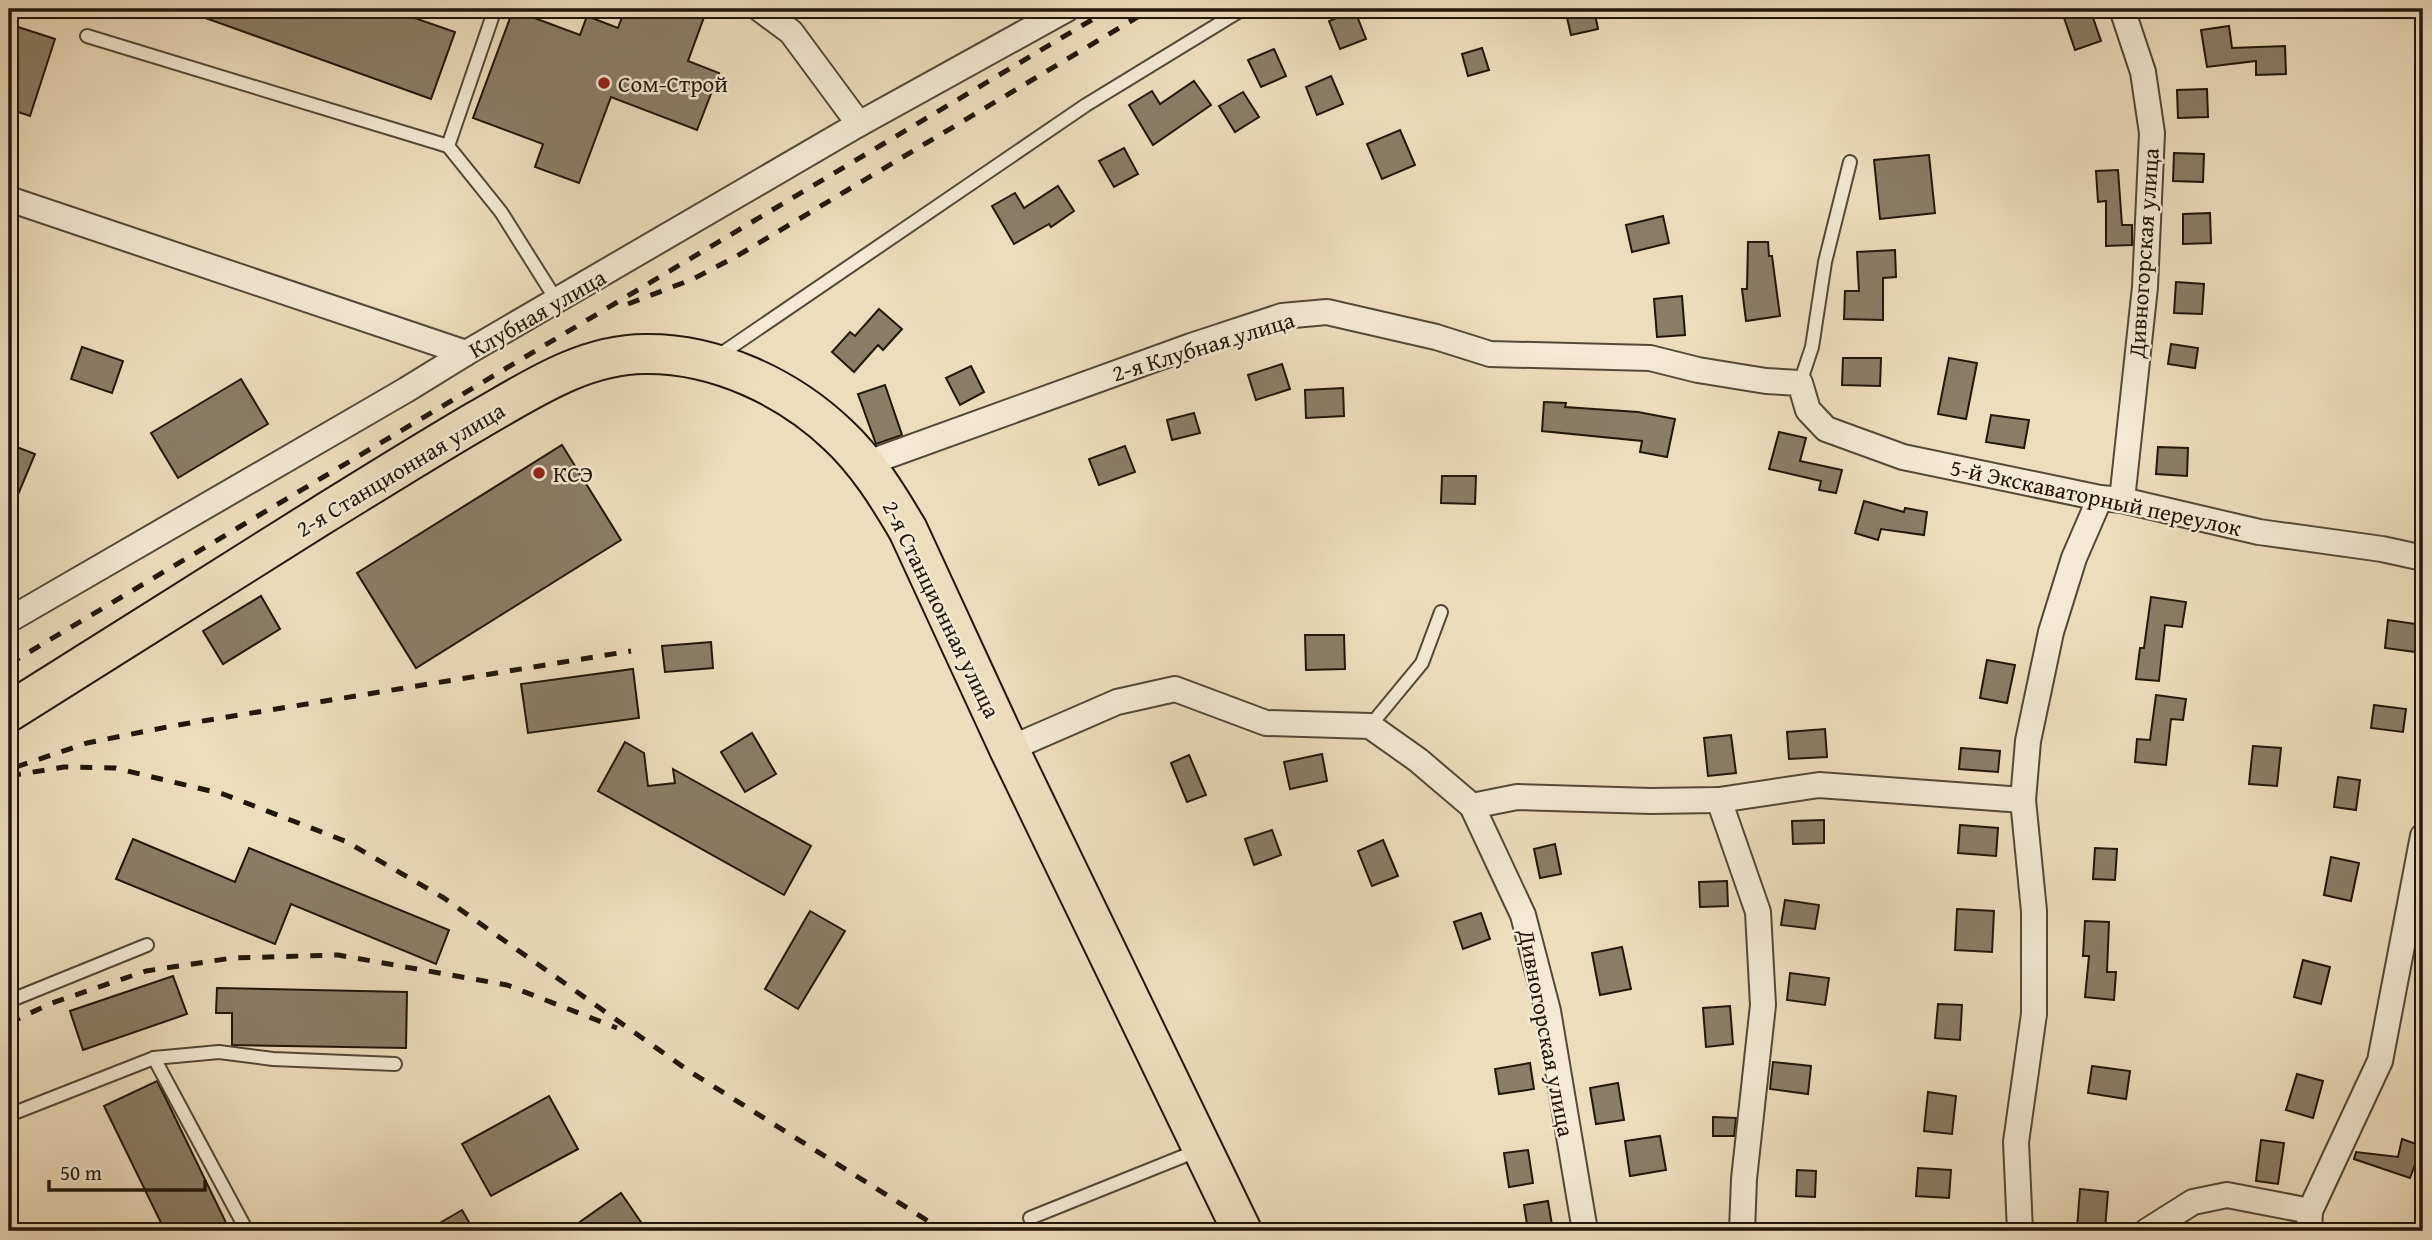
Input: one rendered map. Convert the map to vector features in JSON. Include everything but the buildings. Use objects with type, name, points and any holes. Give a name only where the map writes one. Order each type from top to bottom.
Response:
[{"type":"main road","name":"2-я Станционная улица","points":[[9,712],[430,448],[550,378],[599,361],[644,354],[709,362],[758,379],[796,402],[838,434],[890,498],[908,530],[1010,749],[1242,1231]]},
{"type":"street","points":[[760,9],[791,32],[859,124]]},
{"type":"street","name":"Дивногорская улица","points":[[2020,1231],[2016,1142],[2034,1001],[2034,911],[2023,800],[2028,741],[2051,632],[2074,558],[2111,499],[2145,287],[2152,134],[2143,72],[2122,9]]},
{"type":"street","name":"Клубная улица","points":[[9,620],[1053,12]]},
{"type":"street","points":[[9,199],[466,353]]},
{"type":"street","name":"2-я Клубная улица","points":[[865,464],[1191,346],[1282,316],[1327,312],[1436,337],[1490,354],[1650,358],[1698,370],[1766,381],[1800,383]]},
{"type":"street","name":"5-й Экскаваторный переулок","points":[[1800,383],[1808,410],[1826,429],[1903,457],[2259,532],[2382,549],[2423,558]]},
{"type":"street","points":[[1010,749],[1117,702],[1175,689],[1266,723],[1370,726]]},
{"type":"street","name":"Дивногорская улица","points":[[1370,726],[1418,760],[1472,806],[1523,915],[1548,1012],[1586,1231]]},
{"type":"street","points":[[1472,806],[1517,797],[1719,800],[1819,785],[2023,800]]},
{"type":"street","points":[[1719,800],[1758,912],[1763,1004],[1744,1179],[1742,1231]]},
{"type":"street","points":[[2147,1231],[2193,1202],[2227,1195],[2309,1221],[2380,1061],[2423,836]]},
{"type":"lane","points":[[448,146],[495,9]]},
{"type":"lane","points":[[709,362],[1086,105],[1243,9]]},
{"type":"lane","points":[[86,36],[448,146],[501,212],[557,301]]},
{"type":"lane","points":[[1800,383],[1812,347],[1825,262],[1850,162]]},
{"type":"lane","points":[[1370,726],[1422,663],[1441,612]]},
{"type":"lane","points":[[9,1001],[146,945]]},
{"type":"lane","points":[[9,1115],[154,1058],[219,1052],[273,1059],[395,1064]]},
{"type":"lane","points":[[154,1058],[247,1231]]},
{"type":"lane","points":[[1030,1218],[1203,1149]]},
{"type":"railway","points":[[9,664],[1110,9]]},
{"type":"railway","points":[[628,304],[693,279],[737,256],[1151,9]]},
{"type":"railway","points":[[16,767],[87,743],[172,726],[631,651]]},
{"type":"railway","points":[[9,776],[64,767],[115,768],[223,794],[345,841],[444,898],[689,1071],[944,1231]]},
{"type":"railway","points":[[9,1023],[52,1003],[146,971],[232,958],[338,955],[507,985],[617,1028]]},
{"type":"place","name":"Сом-Строй","points":[[604,83]]},
{"type":"place","name":"КСЭ","points":[[539,473]]}]
